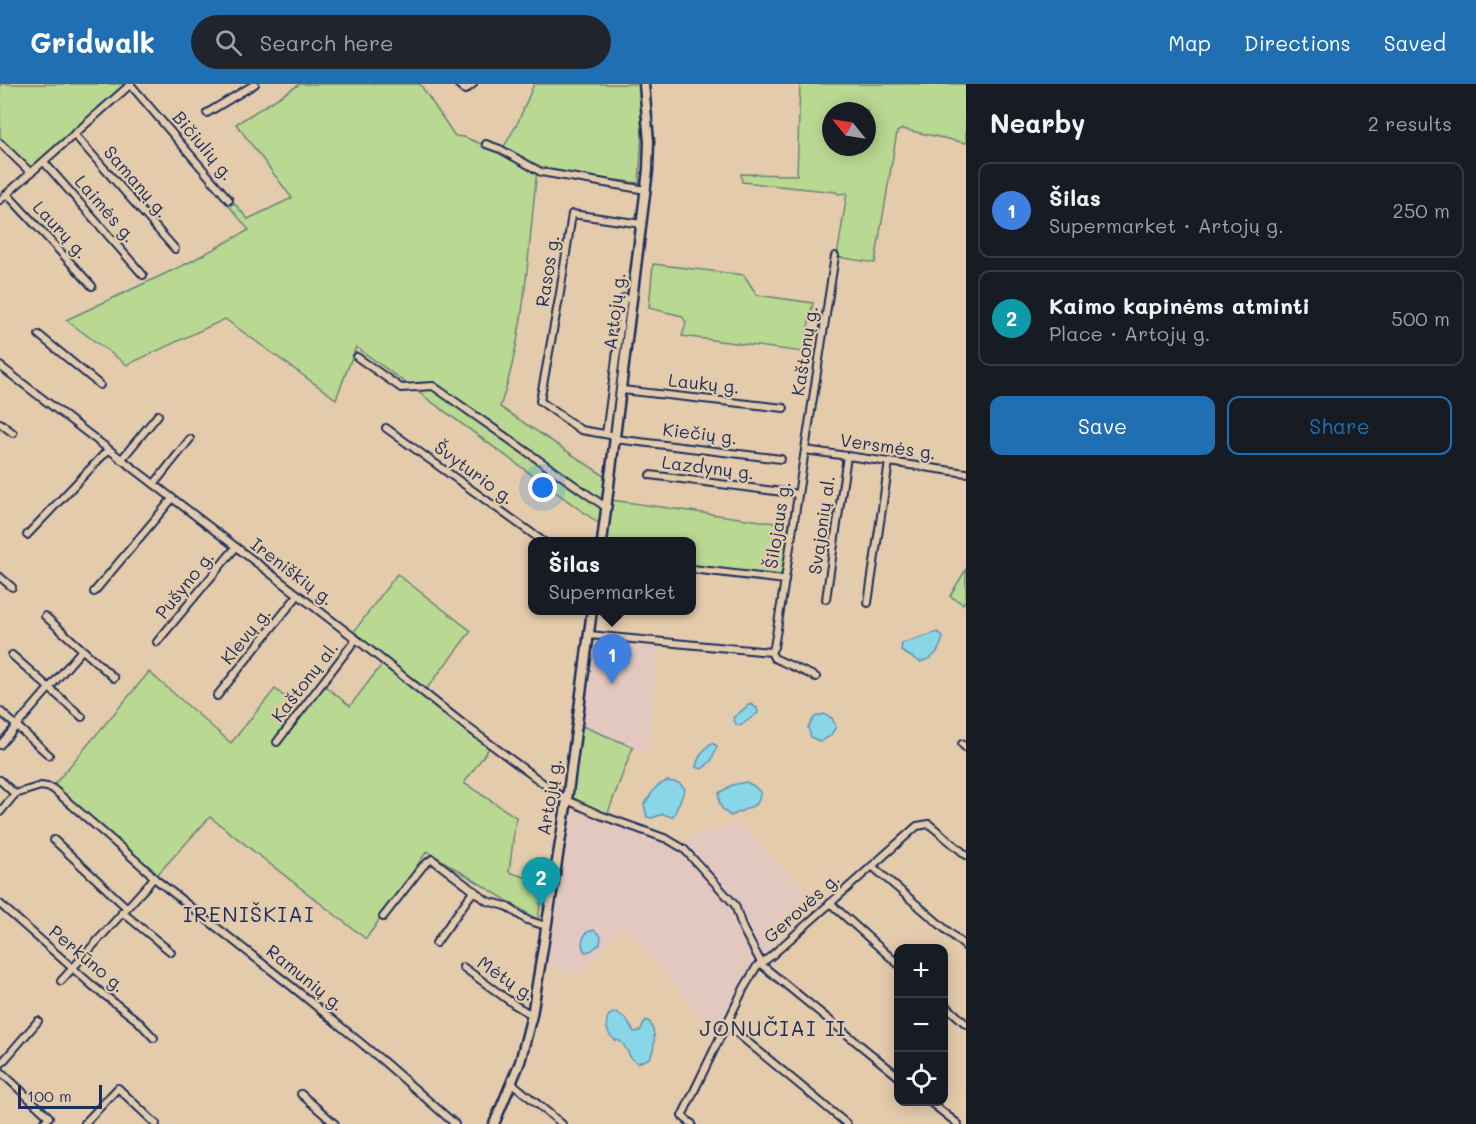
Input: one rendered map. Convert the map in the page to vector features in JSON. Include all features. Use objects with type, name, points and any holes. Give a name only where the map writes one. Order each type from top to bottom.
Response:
[{"type":"main road","name":"Artojų g.","points":[[603,537],[646,190],[649,142],[644,84]]},
{"type":"main road","name":"Artojų g.","points":[[494,1124],[525,1047],[532,1014],[567,800],[591,615]]},
{"type":"street","points":[[0,200],[130,84]]},
{"type":"street","name":"Bičiulių g.","points":[[130,84],[229,200]]},
{"type":"street","points":[[207,113],[255,84]]},
{"type":"street","points":[[458,84],[465,90],[473,84]]},
{"type":"street","name":"Samanų g.","points":[[74,134],[175,249]]},
{"type":"street","points":[[0,143],[31,173]]},
{"type":"street","points":[[486,144],[500,149],[541,172],[646,190]]},
{"type":"street","name":"Laimės g.","points":[[44,162],[143,275]]},
{"type":"street","name":"Laurų g.","points":[[6,194],[92,286]]},
{"type":"street","name":"Rasos g.","points":[[540,401],[572,214],[642,224]]},
{"type":"street","name":"Kaštonų g.","points":[[805,450],[835,256]]},
{"type":"street","points":[[606,434],[624,298],[633,299]]},
{"type":"street","points":[[39,336],[100,385]]},
{"type":"street","points":[[357,357],[401,388],[433,386],[606,508]]},
{"type":"street","name":"Ireniškių g.","points":[[0,366],[357,639],[462,723],[567,800]]},
{"type":"street","name":"Laukų g.","points":[[622,390],[784,408]]},
{"type":"street","name":"Kiečių g.","points":[[540,401],[581,430],[616,437],[781,459]]},
{"type":"street","points":[[121,460],[158,415]]},
{"type":"street","points":[[0,423],[13,434]]},
{"type":"street","name":"Švyturio g.","points":[[386,428],[537,537]]},
{"type":"street","points":[[154,484],[190,439]]},
{"type":"street","points":[[27,535],[108,450]]},
{"type":"street","name":"Versmės g.","points":[[805,450],[966,473]]},
{"type":"street","name":"Šilojaus g.","points":[[771,652],[774,646],[805,450]]},
{"type":"street","name":"Svajonių al.","points":[[826,599],[847,456]]},
{"type":"street","points":[[868,603],[889,462]]},
{"type":"street","name":"Lazdynų g.","points":[[650,476],[798,495]]},
{"type":"street","points":[[94,592],[172,499]]},
{"type":"street","name":"Pušyno g.","points":[[157,642],[236,547]]},
{"type":"street","points":[[696,569],[785,580]]},
{"type":"street","points":[[0,577],[12,587]]},
{"type":"street","name":"Klevų g.","points":[[217,696],[298,595]]},
{"type":"street","points":[[45,616],[114,678]]},
{"type":"street","points":[[589,635],[771,652],[774,658],[816,677]]},
{"type":"street","name":"Kaštonų al.","points":[[277,742],[357,639]]},
{"type":"street","points":[[0,745],[82,650]]},
{"type":"street","points":[[12,654],[82,717]]},
{"type":"street","points":[[0,711],[50,755]]},
{"type":"street","points":[[0,780],[15,794],[0,812]]},
{"type":"street","name":"Ramunių g.","points":[[15,794],[41,786],[52,788],[154,878],[383,1061],[455,1124]]},
{"type":"street","name":"Gerovės g.","points":[[567,800],[684,849],[735,905],[743,929],[761,962],[770,957],[917,826],[929,824],[966,855]]},
{"type":"street","points":[[54,840],[171,952]]},
{"type":"street","points":[[383,917],[423,866],[432,859],[487,901],[506,906],[527,920],[546,926]]},
{"type":"street","points":[[872,866],[966,947]]},
{"type":"street","points":[[61,981],[154,878]]},
{"type":"street","points":[[436,943],[475,891]]},
{"type":"street","points":[[830,903],[894,960]]},
{"type":"street","name":"Perkūno g.","points":[[0,904],[138,1021],[154,1038]]},
{"type":"street","points":[[692,1124],[682,1116],[744,988],[761,962],[894,1073]]},
{"type":"street","name":"Mėtų g.","points":[[463,967],[515,1005],[532,1014]]},
{"type":"street","points":[[948,1008],[966,1024]]},
{"type":"street","points":[[0,1065],[38,1021]]},
{"type":"street","points":[[727,1025],[847,1124]]},
{"type":"street","points":[[0,1071],[49,1117],[42,1124]]},
{"type":"street","points":[[512,1083],[562,1124]]},
{"type":"street","points":[[85,1124],[118,1088],[156,1124]]},
{"type":"street","points":[[301,1094],[335,1124]]},
{"type":"street","points":[[936,1106],[958,1124]]},
{"type":"shaded area","points":[[594,638],[658,642],[648,753],[580,725]]},
{"type":"shaded area","points":[[569,809],[679,849],[695,835],[740,823],[780,867],[821,902],[755,963],[717,1032],[623,927],[577,976],[543,963]]},
{"type":"green space","points":[[0,84],[126,84],[33,167],[29,166],[0,139]]},
{"type":"green space","points":[[300,84],[420,84],[455,136],[464,137],[501,152],[518,122],[534,84],[639,84],[642,134],[639,183],[537,170],[521,320],[509,379],[500,407],[606,477],[601,525],[356,347],[336,399],[225,319],[127,365],[66,320],[188,263],[249,230],[229,206],[234,203],[248,219],[292,198],[236,124]]},
{"type":"green space","points":[[800,84],[966,84],[966,143],[902,129],[897,132],[875,263],[837,257],[847,193],[838,194],[742,182],[741,174],[797,175]]},
{"type":"green space","points":[[653,264],[744,275],[757,295],[813,303],[803,352],[682,336],[686,323],[682,316],[649,308]]},
{"type":"green space","points":[[611,500],[789,525],[783,572],[778,576],[696,566],[696,537],[607,537]]},
{"type":"green space","points":[[966,569],[966,599],[963,604],[950,596]]},
{"type":"green space","points":[[397,574],[471,631],[425,691],[352,634]]},
{"type":"green space","points":[[383,663],[490,747],[464,783],[516,817],[509,872],[543,883],[538,920],[427,851],[366,939],[210,817],[156,876],[53,786],[149,672],[231,743],[275,689],[304,712],[325,686],[350,706]]},
{"type":"green space","points":[[580,725],[633,747],[607,815],[571,798]]},
{"type":"water","points":[[938,632],[943,637],[936,654],[929,659],[920,662],[901,651],[902,643]]},
{"type":"water","points":[[750,704],[757,708],[758,713],[740,726],[736,724],[733,718]]},
{"type":"water","points":[[824,714],[832,718],[836,727],[830,736],[820,742],[811,737],[808,727],[815,717]]},
{"type":"water","points":[[712,743],[717,746],[711,761],[702,769],[696,767],[702,754]]},
{"type":"water","points":[[667,781],[679,783],[685,789],[674,815],[671,817],[663,814],[652,818],[647,817],[644,804],[657,786]]},
{"type":"water","points":[[746,782],[761,793],[757,804],[731,816],[721,806],[719,793],[732,785]]},
{"type":"water","points":[[594,930],[601,936],[600,944],[585,952],[582,946],[583,939],[587,932]]},
{"type":"water","points":[[616,1012],[626,1019],[634,1032],[640,1031],[646,1020],[650,1022],[654,1040],[650,1058],[638,1063],[632,1059],[619,1040],[616,1041],[611,1036],[607,1021],[609,1015]]},
{"type":"place","name":"Šilas","points":[[612,684]]},
{"type":"place","name":"Kaimo kapinėms atminti","points":[[541,907]]},
{"type":"district","name":"IRENIŠKIAI","points":[[249,915]]},
{"type":"district","name":"JONUČIAI II","points":[[773,1029]]}]
